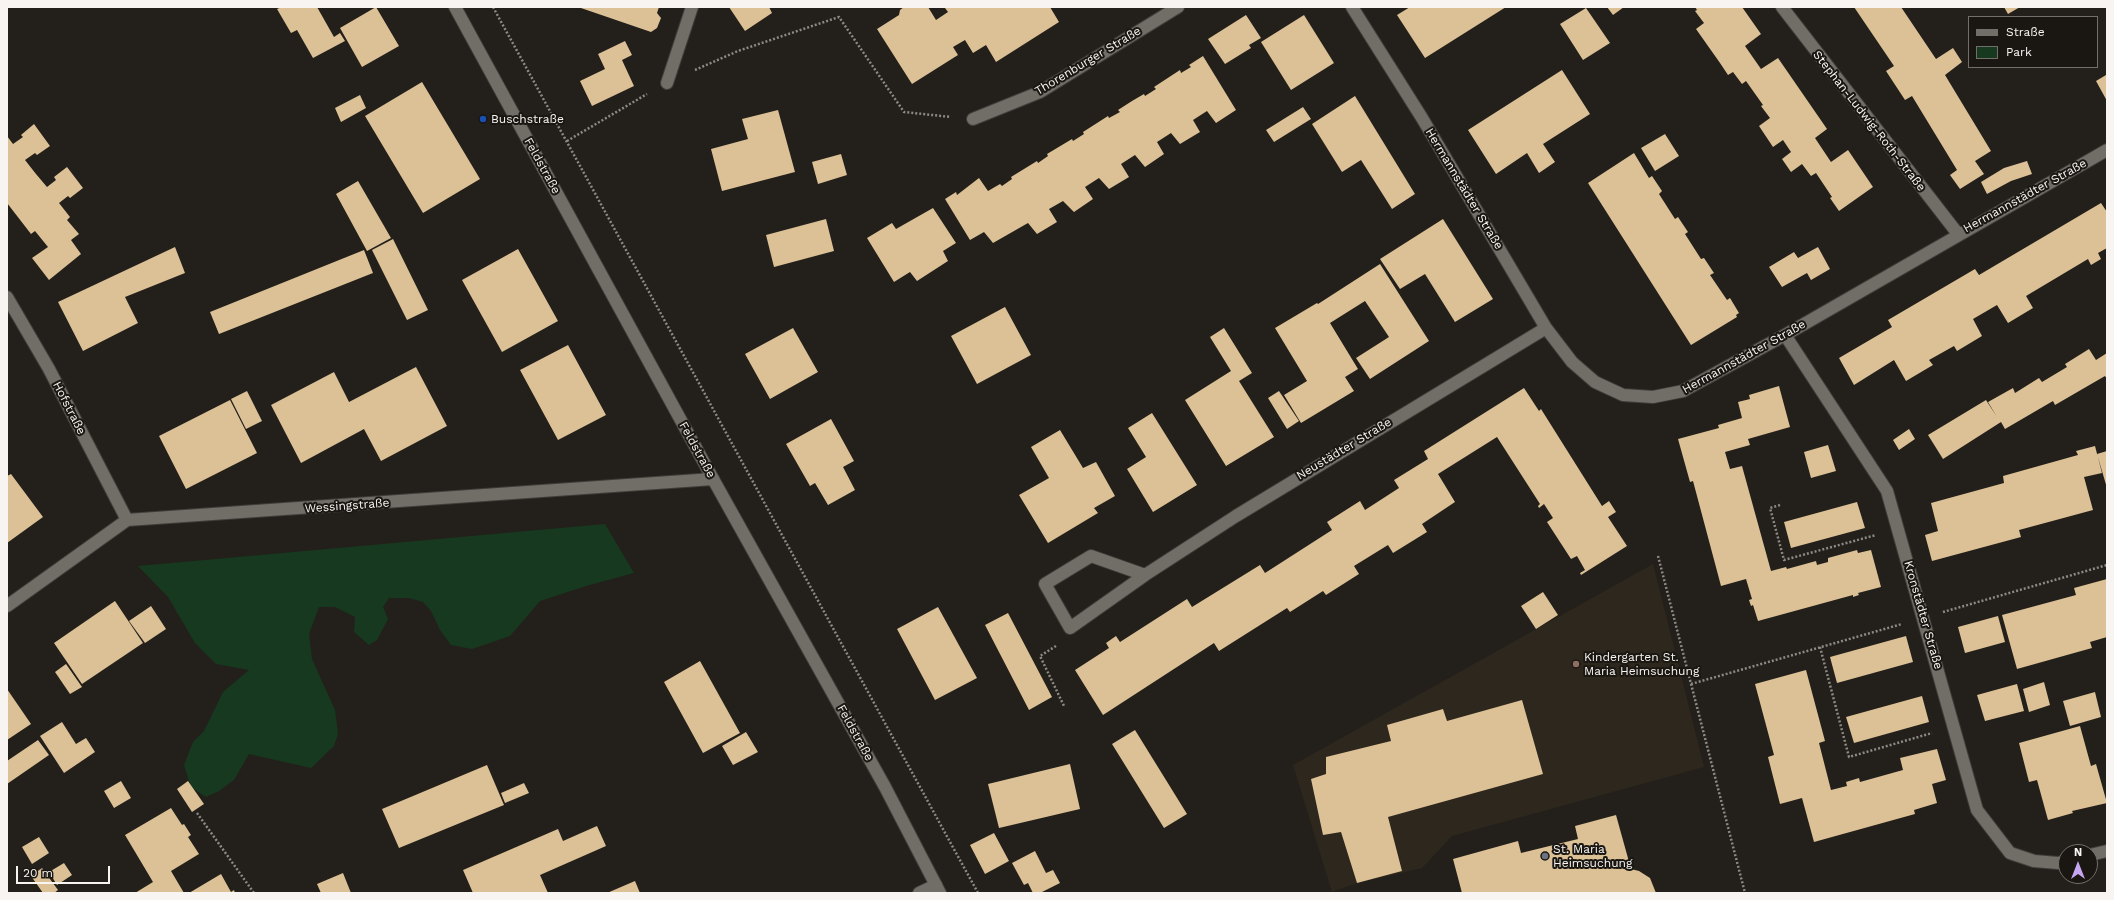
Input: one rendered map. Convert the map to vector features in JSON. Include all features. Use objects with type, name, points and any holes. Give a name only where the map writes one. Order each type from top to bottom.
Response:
[{"type":"street","name":"Feldstraße","points":[[455,7],[713,479],[886,787],[938,889]]},
{"type":"street","points":[[667,83],[692,7]]},
{"type":"street","name":"Thorenburger Straße","points":[[973,119],[1040,92],[1178,7]]},
{"type":"street","name":"Hermannstädter Straße","points":[[1352,7],[1422,118],[1546,328],[1572,362],[1595,382],[1623,395],[1638,398],[1669,395],[1684,391],[1785,335],[1958,234],[2107,150]]},
{"type":"street","name":"Stephan-Ludwig-Roth-Straße","points":[[1782,7],[1958,234]]},
{"type":"street","name":"Hofstraße","points":[[7,297],[49,369],[127,520]]},
{"type":"street","name":"Neustädter Straße","points":[[1070,628],[1145,575],[1319,464],[1546,328]]},
{"type":"street","name":"Kronstädter Straße","points":[[1785,335],[1888,491],[1977,810],[1992,832],[2010,853],[2034,861],[2058,863]]},
{"type":"street","name":"Wessingstraße","points":[[127,520],[713,479]]},
{"type":"street","points":[[7,606],[127,520]]},
{"type":"street","points":[[1070,628],[1045,584],[1091,556],[1145,575]]},
{"type":"street","points":[[919,893],[938,889]]},
{"type":"path","points":[[493,7],[978,893]]},
{"type":"path","points":[[566,141],[667,83],[738,51],[839,17],[904,112],[973,119]]},
{"type":"path","points":[[1780,506],[1770,508],[1784,560],[1898,530]]},
{"type":"path","points":[[1658,556],[1744,893]]},
{"type":"path","points":[[1691,684],[2107,565]]},
{"type":"path","points":[[1064,706],[1040,656],[1067,638],[1070,628]]},
{"type":"path","points":[[1820,647],[1849,758],[1954,727]]},
{"type":"path","points":[[197,813],[254,893]]},
{"type":"shaded area","name":"Kindergarten St. Maria Heimsuchung","points":[[1653,564],[1704,767],[1452,836],[1422,868],[1357,883],[1332,892],[1293,765]]},
{"type":"green space","points":[[605,524],[634,573],[586,586],[540,601],[510,636],[472,649],[451,645],[440,630],[431,611],[423,602],[409,598],[389,598],[383,607],[388,619],[377,640],[369,645],[354,632],[355,617],[335,607],[319,607],[309,634],[312,659],[335,710],[338,734],[334,746],[311,768],[249,754],[234,780],[219,791],[206,797],[191,787],[184,765],[193,742],[204,731],[223,692],[249,670],[216,664],[195,643],[168,597],[138,566]]},
{"type":"building","points":[[282,7],[317,7],[334,37],[340,33],[345,41],[313,58],[297,30],[291,33],[277,9]]},
{"type":"building","points":[[376,7],[399,46],[362,67],[340,28]]},
{"type":"building","points":[[578,7],[659,7],[657,13],[661,18],[657,28],[651,32]]},
{"type":"building","points":[[729,7],[769,7],[772,13],[745,31]]},
{"type":"building","points":[[904,7],[928,7],[936,20],[948,12],[945,8],[947,7],[1050,7],[1059,22],[996,62],[986,45],[973,53],[965,40],[953,47],[958,55],[912,84],[877,29],[899,15],[900,10]]},
{"type":"building","points":[[1410,7],[1506,7],[1425,58],[1397,15]]},
{"type":"building","points":[[1607,7],[1624,7],[1613,15]]},
{"type":"building","points":[[1695,7],[1742,7],[1761,34],[1745,46],[1761,69],[1778,58],[1827,129],[1815,138],[1831,162],[1848,150],[1873,187],[1839,211],[1830,198],[1832,197],[1816,173],[1811,176],[1802,164],[1791,172],[1782,159],[1791,152],[1783,140],[1773,147],[1759,126],[1770,118],[1761,106],[1763,105],[1746,81],[1742,84],[1733,72],[1728,75],[1696,29],[1704,23],[1695,11],[1697,10]]},
{"type":"building","points":[[1854,7],[1901,7],[1936,59],[1953,48],[1962,62],[1945,75],[1991,151],[1975,161],[1984,174],[1960,189],[1950,175],[1957,170],[1912,96],[1905,100],[1886,71],[1894,66]]},
{"type":"building","points":[[2004,7],[2020,7],[2008,14]]},
{"type":"building","points":[[1586,8],[1610,43],[1583,60],[1560,24]]},
{"type":"building","points":[[1246,15],[1261,38],[1249,45],[1251,48],[1225,64],[1208,39]]},
{"type":"building","points":[[1304,15],[1334,63],[1291,90],[1261,42]]},
{"type":"building","points":[[625,41],[632,55],[622,60],[634,86],[592,106],[580,81],[605,69],[598,54]]},
{"type":"building","points":[[1203,56],[1236,110],[1216,123],[1207,111],[1193,120],[1200,132],[1180,144],[1171,133],[1157,142],[1164,154],[1145,167],[1135,155],[1121,164],[1129,177],[1109,189],[1099,178],[1085,187],[1093,199],[1074,212],[1063,201],[1049,209],[1057,222],[1037,234],[1028,223],[993,243],[984,232],[970,240],[945,199],[956,192],[957,195],[979,178],[988,191],[1000,184],[1002,186],[1012,179],[1011,177],[1048,156],[1047,154],[1072,139],[1073,141],[1084,134],[1083,132],[1108,116],[1109,118],[1120,112],[1118,110],[1144,94],[1145,96],[1156,89],[1154,87],[1180,70],[1181,73],[1191,67],[1189,65]]},
{"type":"building","points":[[1562,70],[1590,114],[1543,144],[1555,162],[1539,173],[1527,153],[1496,174],[1468,130]]},
{"type":"building","points":[[2106,75],[2107,78],[2107,101],[2096,81]]},
{"type":"building","points":[[422,82],[480,179],[423,213],[365,116]]},
{"type":"building","points":[[360,95],[366,108],[341,122],[335,108]]},
{"type":"building","points":[[1355,96],[1415,194],[1392,209],[1361,160],[1342,172],[1312,124]]},
{"type":"building","points":[[1303,107],[1311,119],[1274,142],[1266,130]]},
{"type":"building","points":[[778,110],[795,172],[722,191],[711,149],[748,139],[742,119]]},
{"type":"building","points":[[34,124],[50,146],[37,155],[35,153],[25,160],[47,187],[56,180],[54,177],[67,167],[83,188],[70,198],[68,196],[59,203],[70,217],[67,220],[79,234],[71,240],[81,254],[49,280],[32,258],[48,247],[35,231],[31,234],[7,203],[7,136],[13,144],[23,137],[21,135]]},
{"type":"building","points":[[1665,134],[1679,156],[1655,171],[1641,148]]},
{"type":"building","points":[[1634,153],[1649,178],[1652,176],[1662,191],[1659,194],[1675,219],[1678,217],[1688,232],[1685,234],[1701,259],[1704,258],[1714,273],[1710,275],[1727,300],[1730,298],[1739,313],[1736,315],[1737,317],[1691,345],[1588,183]]},
{"type":"building","points":[[841,154],[847,175],[818,184],[812,162]]},
{"type":"building","points":[[2027,161],[2032,174],[2011,181],[1987,194],[1981,182],[2004,168]]},
{"type":"building","points":[[358,181],[391,238],[367,251],[336,194]]},
{"type":"building","points":[[2101,203],[2107,212],[2107,248],[2098,253],[2101,259],[2091,265],[2088,259],[2026,296],[2033,308],[2008,323],[1997,305],[1973,319],[1982,336],[1957,351],[1954,346],[1929,360],[1933,365],[1906,381],[1894,360],[1854,385],[1839,358],[1892,327],[1888,320],[1975,269],[1979,275]]},
{"type":"building","points":[[933,208],[956,243],[943,251],[948,261],[917,281],[910,272],[894,282],[867,238],[892,223],[896,229]]},
{"type":"building","points":[[826,219],[834,251],[774,267],[766,235]]},
{"type":"building","points":[[1443,219],[1493,299],[1455,322],[1425,274],[1400,289],[1380,259]]},
{"type":"building","points":[[393,239],[428,310],[407,320],[372,250]]},
{"type":"building","points":[[175,247],[185,273],[125,297],[138,323],[83,351],[58,302]]},
{"type":"building","points":[[1818,247],[1830,269],[1811,280],[1807,273],[1782,287],[1769,267],[1794,252],[1798,258]]},
{"type":"building","points":[[518,249],[558,321],[502,352],[462,280]]},
{"type":"building","points":[[364,250],[373,273],[219,334],[210,312]]},
{"type":"building","points":[[1380,264],[1429,341],[1370,379],[1356,358],[1389,337],[1365,301],[1330,323],[1358,369],[1345,377],[1354,391],[1301,423],[1284,395],[1307,381],[1275,328],[1317,303],[1318,304]]},
{"type":"building","points":[[1005,307],[1031,355],[977,384],[951,336]]},
{"type":"building","points":[[793,328],[818,372],[770,399],[745,354]]},
{"type":"building","points":[[1224,328],[1252,373],[1239,381],[1274,437],[1226,466],[1185,400],[1231,371],[1210,337]]},
{"type":"building","points":[[568,345],[606,415],[558,440],[520,370]]},
{"type":"building","points":[[2089,349],[2096,360],[2107,353],[2107,379],[2105,376],[2055,405],[2053,401],[2005,429],[2001,422],[1943,459],[1928,435],[1986,400],[1997,417],[1988,402],[2013,388],[2015,393],[2039,378],[2042,382],[2067,367],[2065,364]]},
{"type":"building","points":[[416,367],[447,426],[381,461],[364,429],[301,463],[271,405],[334,372],[349,402]]},
{"type":"building","points":[[1779,386],[1790,427],[1748,439],[1750,445],[1725,452],[1730,469],[1742,466],[1771,571],[1786,567],[1787,569],[1816,561],[1817,565],[1828,562],[1828,558],[1857,550],[1858,553],[1871,550],[1881,587],[1858,593],[1859,595],[1853,597],[1853,595],[1758,621],[1753,605],[1751,606],[1749,600],[1752,599],[1746,579],[1721,586],[1693,481],[1690,482],[1678,439],[1719,428],[1718,425],[1742,418],[1738,402],[1750,399],[1749,395]]},
{"type":"building","points":[[1524,388],[1539,411],[1541,409],[1602,506],[1609,501],[1616,512],[1608,517],[1627,546],[1581,575],[1580,573],[1585,570],[1577,556],[1571,559],[1547,522],[1553,518],[1544,504],[1539,508],[1538,506],[1540,504],[1497,437],[1438,474],[1455,502],[1422,524],[1427,532],[1393,553],[1388,545],[1354,566],[1359,574],[1326,595],[1323,591],[1290,612],[1287,608],[1219,651],[1214,643],[1103,715],[1075,670],[1109,648],[1106,643],[1116,636],[1120,642],[1187,599],[1192,607],[1260,565],[1265,573],[1332,530],[1327,522],[1360,501],[1365,510],[1399,488],[1394,480],[1428,459],[1424,451]]},
{"type":"building","points":[[247,391],[262,421],[246,429],[231,399]]},
{"type":"building","points":[[1279,391],[1299,421],[1287,429],[1268,398]]},
{"type":"building","points":[[230,400],[257,453],[186,489],[159,436]]},
{"type":"building","points":[[1152,413],[1197,485],[1153,512],[1127,469],[1146,457],[1128,428]]},
{"type":"building","points":[[831,419],[854,461],[843,467],[855,490],[828,505],[815,483],[810,486],[786,444]]},
{"type":"building","points":[[1909,429],[1915,439],[1899,450],[1893,440]]},
{"type":"building","points":[[1060,430],[1083,468],[1096,462],[1115,496],[1094,508],[1098,513],[1048,543],[1019,495],[1049,478],[1031,447]]},
{"type":"building","points":[[1828,445],[1836,471],[1811,478],[1804,452]]},
{"type":"building","points":[[2095,446],[2102,473],[2084,477],[2093,510],[2019,530],[2021,537],[1932,561],[1925,535],[1938,531],[1931,503],[2004,483],[2003,476],[2078,455],[2076,451]]},
{"type":"building","points":[[2107,451],[2107,488],[2097,454]]},
{"type":"building","points":[[11,474],[43,517],[7,543],[7,476]]},
{"type":"building","points":[[1857,502],[1865,528],[1791,548],[1784,522]]},
{"type":"building","points":[[2107,579],[2107,637],[2090,642],[2092,648],[2017,669],[2002,615],[2076,595],[2074,588]]},
{"type":"building","points":[[1543,592],[1558,615],[1536,629],[1521,606]]},
{"type":"building","points":[[115,601],[143,643],[82,684],[54,643]]},
{"type":"building","points":[[151,606],[166,629],[145,643],[129,621]]},
{"type":"building","points":[[938,607],[977,678],[935,700],[897,629]]},
{"type":"building","points":[[1008,613],[1052,697],[1029,710],[985,625]]},
{"type":"building","points":[[1998,616],[2005,642],[1965,653],[1958,627]]},
{"type":"building","points":[[1906,636],[1913,662],[1837,683],[1830,657]]},
{"type":"building","points":[[700,661],[740,733],[703,753],[664,682]]},
{"type":"building","points":[[66,664],[82,687],[70,694],[55,672]]},
{"type":"building","points":[[1806,670],[1825,741],[1819,743],[1831,790],[1847,786],[1846,782],[1859,778],[1860,782],[1903,770],[1900,758],[1937,749],[1946,780],[1932,784],[1937,803],[1914,810],[1915,814],[1814,842],[1802,798],[1780,804],[1768,757],[1774,755],[1755,684]]},
{"type":"building","points":[[2044,682],[2050,705],[2029,712],[2023,689]]},
{"type":"building","points":[[2017,684],[2024,711],[1985,721],[1977,695]]},
{"type":"building","points":[[7,689],[31,724],[7,740]]},
{"type":"building","points":[[2095,692],[2101,717],[2070,726],[2063,701]]},
{"type":"building","points":[[1922,696],[1929,722],[1854,743],[1846,717]]},
{"type":"building","points":[[1522,700],[1543,774],[1388,817],[1402,871],[1357,883],[1341,832],[1323,835],[1311,779],[1326,774],[1326,757],[1391,741],[1387,725],[1443,709],[1447,721]]},
{"type":"building","points":[[62,722],[76,744],[86,738],[95,752],[64,773],[40,736]]},
{"type":"building","points":[[2080,726],[2091,766],[2096,764],[2107,803],[2072,811],[2073,813],[2048,820],[2037,780],[2029,782],[2019,743]]},
{"type":"building","points":[[1135,730],[1187,814],[1164,828],[1112,744]]},
{"type":"building","points":[[746,732],[758,752],[733,765],[722,746]]},
{"type":"building","points":[[38,740],[49,755],[7,784],[7,761]]},
{"type":"building","points":[[1070,764],[1080,809],[999,828],[988,784]]},
{"type":"building","points":[[487,765],[504,805],[399,848],[382,809]]},
{"type":"building","points":[[121,781],[131,798],[114,808],[104,791]]},
{"type":"building","points":[[188,781],[204,804],[192,812],[177,789]]},
{"type":"building","points":[[524,783],[529,793],[505,803],[501,793]]},
{"type":"building","points":[[171,808],[182,825],[184,824],[191,835],[188,837],[199,854],[171,871],[184,893],[135,893],[153,882],[125,835]]},
{"type":"building","name":"St. Maria Heimsuchung","points":[[1616,815],[1631,869],[1639,871],[1650,878],[1656,893],[1462,893],[1453,859],[1518,841],[1521,853],[1578,839],[1575,826]]},
{"type":"building","points":[[597,826],[606,846],[540,875],[548,893],[473,893],[463,870],[558,829],[563,841]]},
{"type":"building","points":[[994,833],[1009,861],[985,874],[970,845]]},
{"type":"building","points":[[39,837],[49,853],[32,864],[22,847]]},
{"type":"building","points":[[1035,851],[1046,873],[1053,870],[1060,883],[1040,893],[1033,893],[1028,883],[1024,885],[1012,863]]},
{"type":"building","points":[[64,863],[72,875],[57,885],[49,872]]},
{"type":"building","points":[[42,868],[58,890],[54,893],[43,893],[31,876]]},
{"type":"building","points":[[343,873],[351,893],[321,893],[317,884]]},
{"type":"building","points":[[221,874],[231,892],[234,890],[235,893],[189,893]]},
{"type":"building","points":[[635,881],[640,893],[607,893]]},
{"type":"place","name":"Buschstraße","points":[[483,119]]},
{"type":"place","name":"Kindergarten St. Maria Heimsuchung","points":[[1576,664]]},
{"type":"place","name":"St. Maria Heimsuchung","points":[[1545,856]]}]
